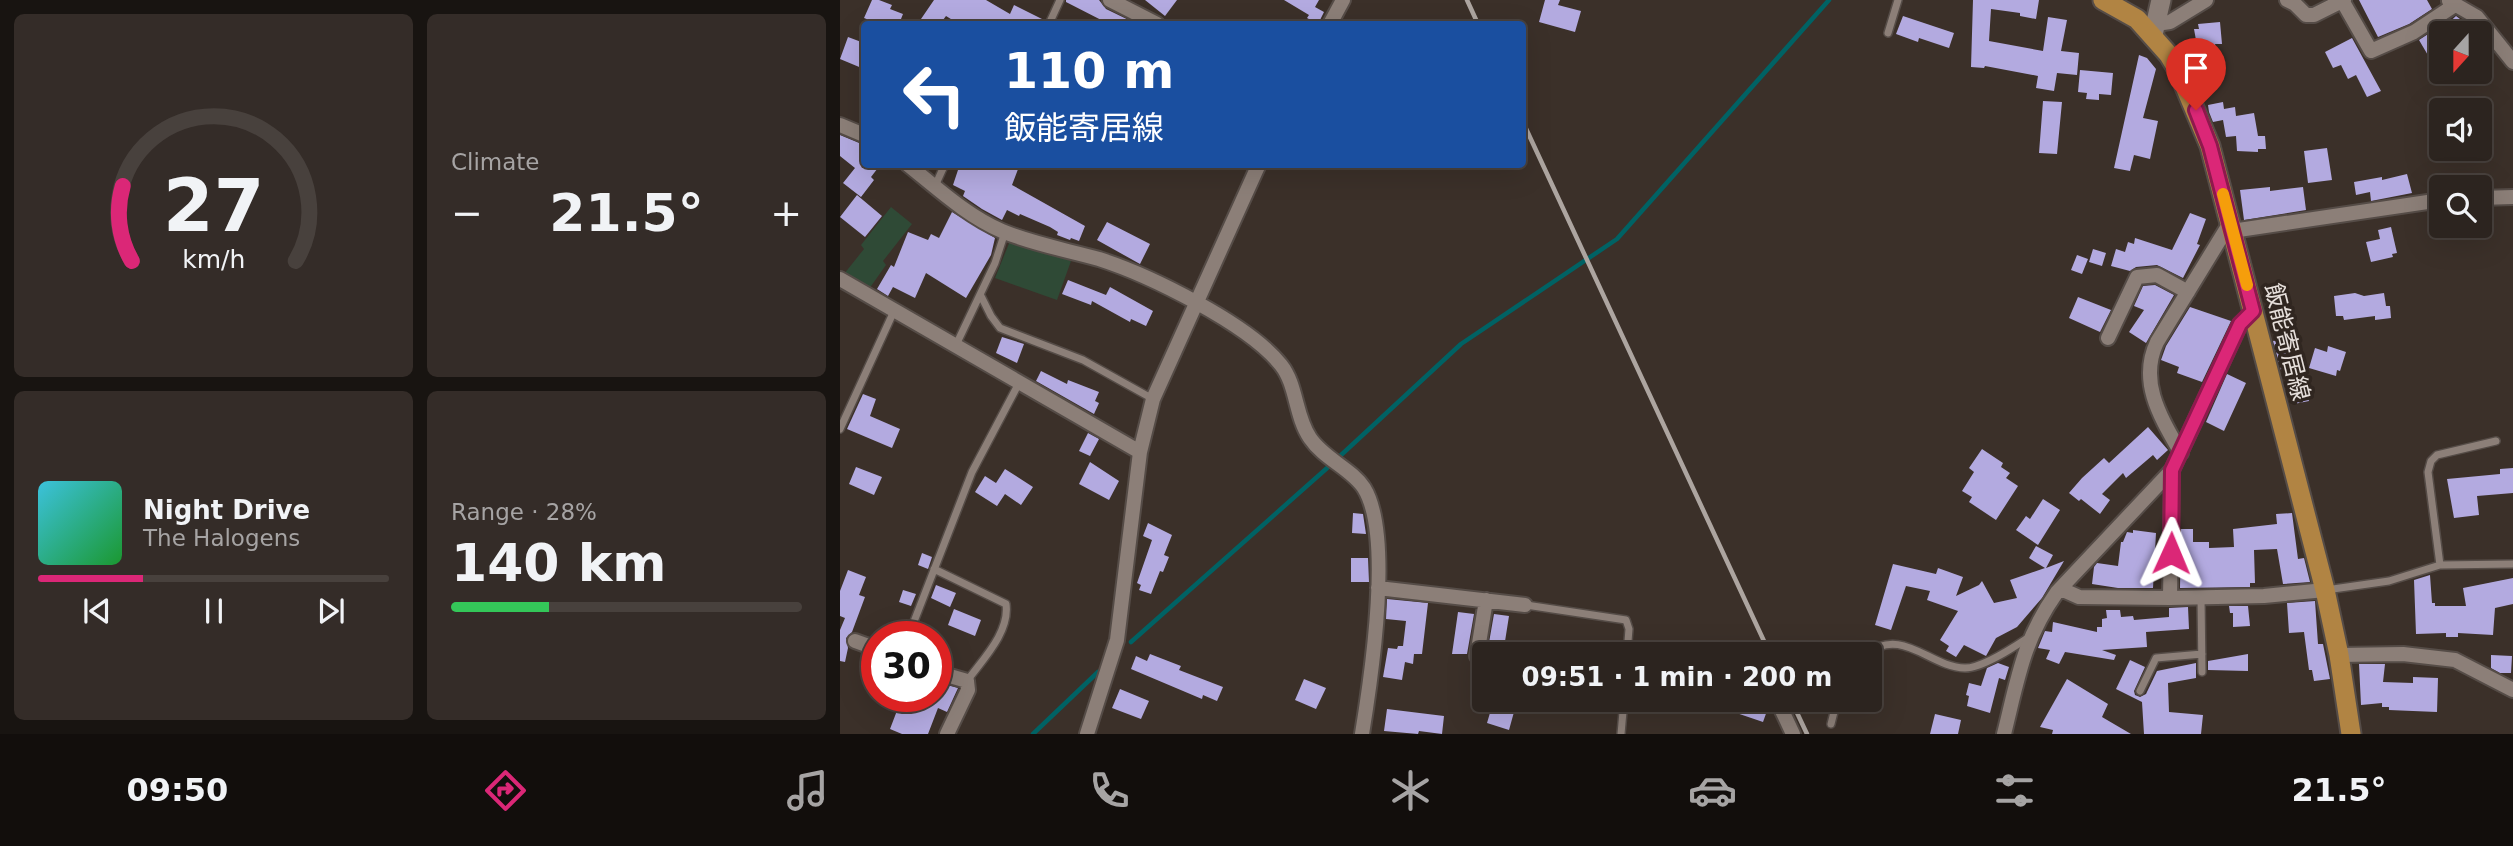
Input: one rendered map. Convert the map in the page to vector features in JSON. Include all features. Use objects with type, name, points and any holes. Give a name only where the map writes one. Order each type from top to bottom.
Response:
[{"type":"main road","name":"飯能寄居線","points":[[2103,0],[2155,29],[2178,70],[2210,146],[2325,590],[2339,655],[2351,734]]},
{"type":"main road","points":[[2155,29],[2161,0]]},
{"type":"street","points":[[1331,21],[1343,0]]},
{"type":"street","points":[[2155,29],[2206,0]]},
{"type":"street","points":[[2287,0],[2305,15],[2314,15],[2344,1],[2371,51],[2414,32],[2452,3],[2477,18],[2513,62]]},
{"type":"street","points":[[1117,2],[1152,21]]},
{"type":"street","points":[[840,125],[861,134]]},
{"type":"street","points":[[912,168],[985,223],[1005,232],[1119,266],[1196,303],[1254,338],[1283,367],[1308,436],[1320,450],[1363,486],[1372,506],[1376,527],[1378,588],[1373,667],[1362,734]]},
{"type":"street","points":[[1087,734],[1117,640],[1140,452],[1153,399],[1257,168]]},
{"type":"street","points":[[2492,198],[2513,197]]},
{"type":"street","points":[[2181,453],[2160,417],[2149,381],[2150,364],[2157,342],[2231,227],[2429,202]]},
{"type":"street","points":[[2108,338],[2137,277],[2157,275],[2188,292]]},
{"type":"street","points":[[840,279],[1140,452]]},
{"type":"street","points":[[2004,734],[2030,636],[2045,609],[2060,589],[2172,470],[2240,324],[2253,311]]},
{"type":"street","points":[[2170,598],[2172,470]]},
{"type":"street","points":[[1378,588],[1525,605]]},
{"type":"street","points":[[2060,589],[2079,597],[2170,598],[2264,596],[2325,590]]},
{"type":"street","points":[[1479,642],[1486,600]]},
{"type":"street","points":[[855,641],[861,643]]},
{"type":"street","points":[[2339,655],[2403,654],[2455,660],[2513,690]]},
{"type":"street","points":[[947,734],[968,690],[967,681],[952,677]]},
{"type":"street","points":[[1783,712],[1793,734]]},
{"type":"lane","points":[[1050,21],[1060,0]]},
{"type":"lane","points":[[1888,33],[1898,0]]},
{"type":"lane","points":[[935,186],[943,168]]},
{"type":"lane","points":[[956,346],[981,296],[1005,232]]},
{"type":"lane","points":[[981,296],[1000,328],[1083,360],[1153,399]]},
{"type":"lane","points":[[840,429],[894,311]]},
{"type":"lane","points":[[914,621],[972,472],[1019,383]]},
{"type":"lane","points":[[2440,565],[2428,472],[2431,461],[2437,454],[2496,441]]},
{"type":"lane","points":[[2325,590],[2389,581],[2440,565],[2513,564]]},
{"type":"lane","points":[[934,569],[1006,604],[1008,614],[1004,625],[967,681]]},
{"type":"lane","points":[[2202,597],[2202,672]]},
{"type":"lane","points":[[1525,605],[1626,620],[1628,642]]},
{"type":"lane","points":[[1882,646],[1890,643],[1910,647],[1952,666],[1965,668],[1975,666],[2030,636]]},
{"type":"lane","points":[[2140,691],[2156,658],[2202,654]]},
{"type":"lane","points":[[1621,734],[1623,712]]},
{"type":"lane","points":[[1831,724],[1834,712]]},
{"type":"green space","points":[[891,207],[912,224],[883,261],[886,265],[869,289],[844,274],[864,249],[861,245]]},
{"type":"green space","points":[[1010,241],[1071,261],[1057,300],[995,278]]},
{"type":"building","points":[[872,0],[892,5],[890,9],[903,14],[900,21],[872,21],[864,18]]},
{"type":"building","points":[[934,0],[986,0],[1010,14],[1014,5],[1044,20],[954,21],[946,16],[942,21],[921,19]]},
{"type":"building","points":[[1099,0],[1106,9],[1131,21],[1103,21],[1066,2]]},
{"type":"building","points":[[1145,0],[1177,0],[1165,16]]},
{"type":"building","points":[[1284,0],[1319,0],[1315,7],[1324,12],[1320,21],[1307,18],[1309,15]]},
{"type":"building","points":[[1545,0],[1560,0],[1558,5],[1581,11],[1575,32],[1539,22]]},
{"type":"building","points":[[1973,0],[2039,0],[2036,19],[2020,16],[2020,13],[1991,9],[1989,41],[2043,51],[2048,17],[2067,20],[2061,51],[2079,53],[2077,75],[2057,73],[2054,91],[2036,88],[2038,76],[1985,66],[1971,67]]},
{"type":"building","points":[[2359,0],[2427,0],[2432,9],[2409,24],[2378,37]]},
{"type":"building","points":[[1903,16],[1954,33],[1949,48],[1919,38],[1918,42],[1896,34]]},
{"type":"building","points":[[2220,22],[2222,44],[2215,44],[2223,75],[2219,75],[2220,80],[2198,85],[2195,70],[2201,68],[2194,29],[2199,29],[2198,24]]},
{"type":"building","points":[[2429,33],[2429,57],[2419,40]]},
{"type":"building","points":[[848,37],[861,42],[861,68],[840,59]]},
{"type":"building","points":[[2352,38],[2381,91],[2367,97],[2356,75],[2348,79],[2341,65],[2333,68],[2325,52]]},
{"type":"building","points":[[2139,55],[2147,58],[2156,69],[2143,118],[2158,121],[2150,159],[2134,155],[2130,171],[2114,168]]},
{"type":"building","points":[[2080,70],[2113,73],[2111,95],[2099,94],[2099,100],[2086,99],[2087,93],[2078,92]]},
{"type":"building","points":[[2043,101],[2062,102],[2057,154],[2039,153]]},
{"type":"building","points":[[2223,102],[2224,109],[2235,107],[2236,116],[2254,113],[2258,136],[2265,136],[2266,149],[2258,149],[2258,152],[2237,151],[2236,136],[2226,137],[2223,120],[2213,122],[2209,112],[2208,105]]},
{"type":"building","points":[[840,135],[861,144],[861,168],[878,168],[871,177],[874,180],[861,197],[843,183],[855,168],[840,156]]},
{"type":"building","points":[[2327,148],[2332,180],[2308,183],[2304,151]]},
{"type":"building","points":[[959,168],[1018,168],[1012,185],[1085,226],[1079,241],[1057,235],[1058,232],[1050,227],[1007,210],[1002,220],[963,196],[965,191],[953,185]]},
{"type":"building","points":[[2407,174],[2412,193],[2371,201],[2370,192],[2356,195],[2354,182],[2382,177],[2382,180]]},
{"type":"building","points":[[2270,187],[2270,191],[2303,187],[2306,210],[2244,220],[2240,190]]},
{"type":"building","points":[[857,195],[882,216],[865,237],[840,217]]},
{"type":"building","points":[[952,212],[995,238],[991,255],[966,298],[926,273],[915,298],[893,287],[888,296],[877,289],[891,265],[894,267],[908,232],[928,240],[931,234],[939,238]]},
{"type":"building","points":[[2190,213],[2206,219],[2197,244],[2200,245],[2183,278],[2157,265],[2136,267],[2130,271],[2111,266],[2116,249],[2125,252],[2128,242],[2134,244],[2135,238],[2172,250]]},
{"type":"building","points":[[1107,222],[1150,244],[1140,264],[1097,240]]},
{"type":"building","points":[[2391,227],[2397,253],[2392,254],[2393,257],[2371,262],[2366,242],[2380,239],[2378,230]]},
{"type":"building","points":[[2440,238],[2462,239],[2440,240]]},
{"type":"building","points":[[2093,249],[2106,253],[2102,266],[2089,262]]},
{"type":"building","points":[[2077,255],[2088,259],[2082,274],[2071,270]]},
{"type":"building","points":[[1068,280],[1106,295],[1110,287],[1153,311],[1146,326],[1131,319],[1130,322],[1092,301],[1091,305],[1062,294]]},
{"type":"building","points":[[2155,285],[2174,295],[2146,343],[2129,332],[2144,310],[2134,306],[2143,286]]},
{"type":"building","points":[[2355,293],[2364,296],[2384,293],[2386,306],[2390,306],[2391,318],[2375,320],[2375,316],[2344,320],[2343,316],[2336,316],[2334,296]]},
{"type":"building","points":[[2078,297],[2111,310],[2100,332],[2069,318]]},
{"type":"building","points":[[2190,307],[2231,321],[2202,382],[2177,373],[2179,367],[2161,360],[2166,346]]},
{"type":"building","points":[[1002,337],[1024,344],[1017,363],[996,353]]},
{"type":"building","points":[[2287,338],[2292,356],[2297,357],[2309,401],[2294,404],[2284,371],[2281,370],[2273,341]]},
{"type":"building","points":[[2328,346],[2346,352],[2336,376],[2309,368],[2315,348],[2327,352]]},
{"type":"building","points":[[1041,371],[1067,384],[1068,380],[1099,392],[1095,401],[1099,403],[1094,414],[1036,381]]},
{"type":"building","points":[[2227,374],[2246,383],[2224,431],[2206,422]]},
{"type":"building","points":[[863,394],[876,399],[870,416],[900,429],[892,448],[847,429]]},
{"type":"building","points":[[2148,427],[2168,450],[2157,460],[2153,455],[2126,478],[2123,473],[2102,494],[2110,500],[2100,514],[2069,493],[2104,458],[2109,463]]},
{"type":"building","points":[[1088,433],[1099,439],[1090,456],[1079,451]]},
{"type":"building","points":[[1982,449],[2003,463],[2001,467],[2010,473],[2006,478],[2018,486],[1996,520],[1969,502],[1972,497],[1962,491],[1974,472],[1969,468]]},
{"type":"building","points":[[1090,462],[1119,481],[1109,500],[1079,484]]},
{"type":"building","points":[[856,467],[882,477],[874,495],[849,484]]},
{"type":"building","points":[[2513,468],[2513,493],[2477,496],[2479,515],[2454,518],[2447,479],[2500,474],[2500,469]]},
{"type":"building","points":[[1005,469],[1033,487],[1021,505],[1005,494],[997,506],[975,492],[985,476],[996,483]]},
{"type":"building","points":[[2043,499],[2060,510],[2038,545],[2016,530],[2026,516],[2030,519]]},
{"type":"building","points":[[1353,513],[1363,514],[1366,534],[1352,533]]},
{"type":"building","points":[[2292,513],[2298,559],[2304,558],[2310,582],[2283,584],[2277,549],[2254,550],[2255,583],[2250,583],[2250,587],[2180,588],[2181,529],[2193,529],[2193,542],[2209,542],[2209,548],[2234,547],[2233,529],[2277,524],[2276,514]]},
{"type":"building","points":[[1148,523],[1172,535],[1164,555],[1169,557],[1151,594],[1139,590],[1141,585],[1137,583],[1152,540],[1143,536]]},
{"type":"building","points":[[2133,530],[2156,533],[2153,588],[2118,588],[2092,584],[2097,563],[2118,566],[2121,542],[2127,532],[2133,533]]},
{"type":"building","points":[[2036,546],[2053,555],[2046,568],[2064,561],[2042,598],[2017,627],[1996,638],[1986,656],[1964,645],[1956,657],[1946,651],[1949,646],[1940,640],[1958,611],[1927,600],[1930,591],[1906,586],[1891,630],[1875,625],[1893,564],[1936,574],[1938,568],[1963,577],[1956,596],[1982,581],[1994,603],[2017,598],[2010,580],[2045,568],[2029,558]]},
{"type":"building","points":[[922,553],[932,557],[928,569],[918,565]]},
{"type":"building","points":[[1351,558],[1368,558],[1369,582],[1351,582]]},
{"type":"building","points":[[848,570],[866,577],[859,595],[865,597],[852,632],[846,638],[848,648],[845,662],[840,661],[840,630],[845,618],[840,616],[840,591]]},
{"type":"building","points":[[2430,575],[2432,603],[2435,603],[2435,606],[2466,606],[2463,588],[2513,578],[2513,604],[2495,608],[2493,635],[2458,633],[2458,637],[2446,637],[2446,633],[2416,634],[2414,580]]},
{"type":"building","points":[[936,585],[956,593],[950,607],[931,598]]},
{"type":"building","points":[[903,590],[916,594],[911,606],[899,602]]},
{"type":"building","points":[[1387,599],[1428,603],[1422,654],[1414,654],[1413,664],[1405,662],[1402,680],[1383,677],[1388,648],[1397,649],[1398,646],[1403,646],[1406,621],[1386,619]]},
{"type":"building","points":[[2315,601],[2318,644],[2323,644],[2330,679],[2314,681],[2312,670],[2309,670],[2304,632],[2289,633],[2287,603]]},
{"type":"building","points":[[2229,606],[2248,606],[2250,626],[2233,627],[2233,613],[2230,613]]},
{"type":"building","points":[[2188,607],[2189,629],[2146,632],[2147,647],[2102,650],[2116,655],[2114,660],[2065,652],[2059,664],[2046,659],[2050,650],[2038,648],[2045,631],[2052,632],[2053,622],[2097,632],[2097,627],[2102,627],[2102,619],[2107,618],[2106,610],[2120,610],[2121,617],[2133,616],[2134,620],[2169,617],[2169,608]]},
{"type":"building","points":[[954,609],[981,620],[975,636],[952,627],[952,621],[950,621]]},
{"type":"building","points":[[1458,612],[1474,614],[1467,654],[1452,654]]},
{"type":"building","points":[[1494,614],[1509,616],[1505,642],[1489,642]]},
{"type":"building","points":[[1150,654],[1181,666],[1179,670],[1223,687],[1217,701],[1203,695],[1202,699],[1131,669],[1136,656],[1147,661]]},
{"type":"building","points":[[2248,654],[2248,671],[2208,670],[2208,661]]},
{"type":"building","points":[[2491,655],[2512,656],[2511,673],[2500,673],[2491,668]]},
{"type":"building","points":[[2130,660],[2145,667],[2134,691],[2135,695],[2140,697],[2146,694],[2157,671],[2196,663],[2196,678],[2168,683],[2169,712],[2203,715],[2201,734],[2144,734],[2142,702],[2116,689]]},
{"type":"building","points":[[1998,663],[2009,667],[2005,680],[1999,678],[1990,713],[1967,706],[1969,683],[1981,686],[1987,668]]},
{"type":"building","points":[[2359,664],[2385,664],[2383,682],[2413,683],[2413,677],[2438,678],[2437,712],[2389,710],[2389,707],[2382,707],[2382,703],[2361,705]]},
{"type":"building","points":[[1304,679],[1326,688],[1316,709],[1295,700]]},
{"type":"building","points":[[2067,679],[2108,704],[2102,717],[2131,734],[2052,734],[2053,730],[2040,727]]},
{"type":"building","points":[[952,686],[958,688],[952,701]]},
{"type":"building","points":[[1120,689],[1149,701],[1141,719],[1112,708]]},
{"type":"building","points":[[1387,709],[1444,716],[1442,734],[1384,731]]},
{"type":"building","points":[[896,712],[936,712],[928,734],[902,734],[890,729]]},
{"type":"building","points":[[1490,712],[1514,712],[1509,730],[1487,723]]},
{"type":"building","points":[[1734,712],[1767,712],[1763,722]]},
{"type":"building","points":[[1935,714],[1961,720],[1958,734],[1930,734]]},
{"type":"waterway","points":[[1131,642],[1326,469],[1461,344],[1617,239],[1829,0]]},
{"type":"waterway","points":[[1033,734],[1098,672]]},
{"type":"railway","points":[[1467,0],[1477,21]]},
{"type":"railway","points":[[1526,129],[1764,642]]},
{"type":"railway","points":[[1797,712],[1807,734]]},
{"type":"slow traffic","points":[[2223,194],[2247,285]]},
{"type":"route","points":[[2171,553],[2172,470],[2240,324],[2253,311],[2210,146],[2196,110]]}]
